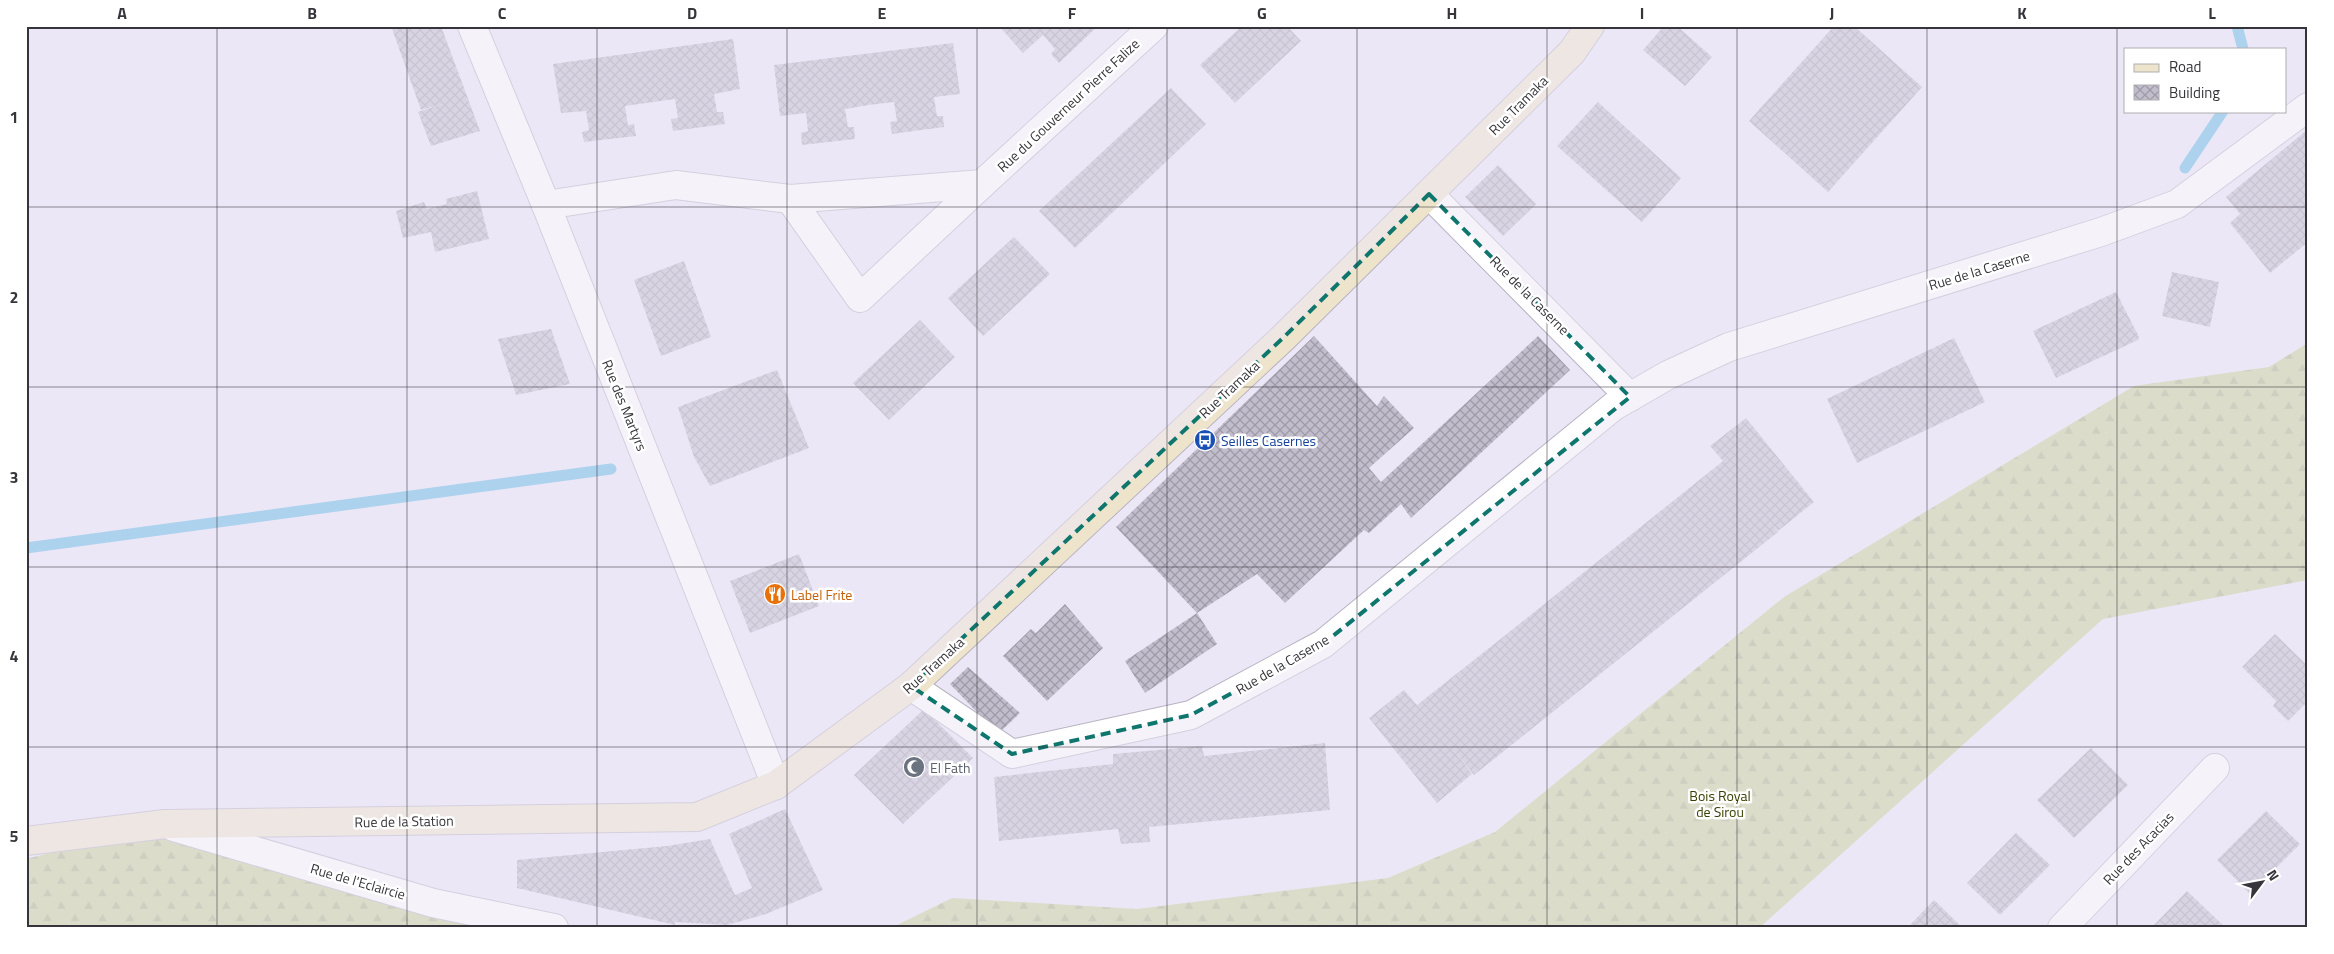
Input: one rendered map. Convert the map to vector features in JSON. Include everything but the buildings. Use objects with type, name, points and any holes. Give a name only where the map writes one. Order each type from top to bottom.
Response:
[{"type":"main road","name":"Rue Tramaka","points":[[776,785],[911,686],[1283,338],[1572,52],[1590,26]]},
{"type":"main road","name":"Rue de la Station","points":[[26,841],[165,824],[697,817],[776,785]]},
{"type":"street","name":"Rue des Martyrs","points":[[472,26],[546,205],[776,785]]},
{"type":"street","name":"Rue du Gouverneur Pierre Falize","points":[[790,199],[860,298],[1154,26]]},
{"type":"street","name":"Rue de la Caserne","points":[[911,686],[1012,754],[1190,715],[1323,644],[1614,406],[1668,375],[1729,347],[2101,232],[2177,204],[2308,107]]},
{"type":"street","points":[[546,205],[676,186],[790,199],[982,184]]},
{"type":"street","name":"Rue de la Caserne","points":[[1429,194],[1630,397]]},
{"type":"street","name":"Rue des Acacias","points":[[2062,928],[2215,768]]},
{"type":"street","name":"Rue de l'Eclaircie","points":[[165,824],[433,903],[554,928]]},
{"type":"highlighted area","points":[[1429,194],[1630,397],[1323,644],[1191,715],[1012,754],[911,686],[1283,338]]},
{"type":"green space","name":"Bois Royal de Sirou","points":[[2308,343],[2308,580],[2103,619],[1759,928],[891,928],[952,898],[1137,909],[1388,878],[1495,832],[1784,597],[2134,386],[2269,367]]},
{"type":"green space","points":[[165,824],[554,928],[26,928],[26,859]]},
{"type":"waterway","points":[[2237,26],[2243,48]]},
{"type":"waterway","points":[[2185,168],[2222,112]]},
{"type":"waterway","points":[[26,548],[611,469]]},
{"type":"place","name":"Seilles Casernes","points":[[1205,440]]},
{"type":"place","name":"Label Frite","points":[[775,594]]},
{"type":"place","name":"El Fath","points":[[914,767]]}]
